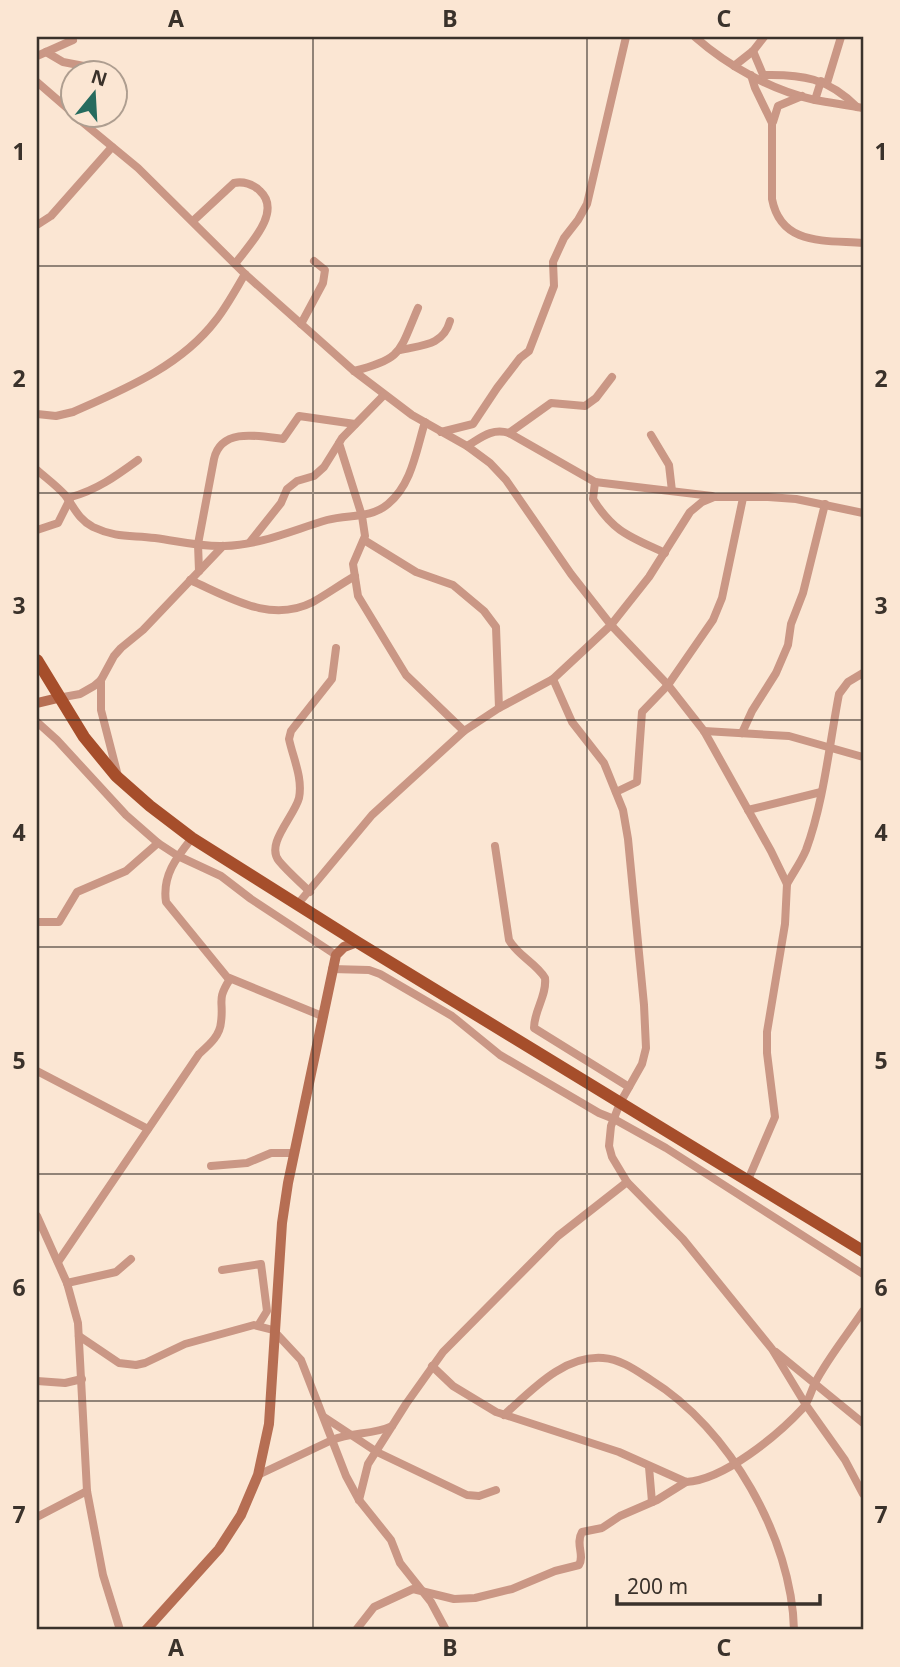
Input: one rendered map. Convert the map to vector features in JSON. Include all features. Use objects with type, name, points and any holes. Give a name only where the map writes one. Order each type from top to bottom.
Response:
[{"type":"main road","points":[[37,660],[84,737],[118,778],[192,838],[357,943],[863,1251]]},
{"type":"street","points":[[442,432],[473,424],[520,358],[529,351],[537,336],[554,286],[553,262],[564,238],[587,204],[626,37]]},
{"type":"street","points":[[695,37],[718,57],[751,75],[765,78],[815,100],[860,107]]},
{"type":"street","points":[[734,66],[753,51],[764,37]]},
{"type":"street","points":[[815,100],[841,37]]},
{"type":"street","points":[[41,54],[73,40]]},
{"type":"street","points":[[753,51],[765,78]]},
{"type":"street","points":[[41,54],[60,61]]},
{"type":"street","points":[[751,75],[772,122]]},
{"type":"street","points":[[765,78],[796,75],[824,82],[843,92],[860,107]]},
{"type":"street","points":[[37,82],[60,103]]},
{"type":"street","points":[[802,96],[778,106],[772,122],[774,210],[781,222],[807,239],[863,243]]},
{"type":"street","points":[[92,130],[146,176],[245,274],[354,371],[384,395],[467,446],[490,463],[506,480],[571,574],[611,625],[668,685],[704,731],[787,884]]},
{"type":"street","points":[[37,225],[51,216],[112,147]]},
{"type":"street","points":[[193,221],[234,183],[251,184],[261,192],[269,203],[269,210],[265,221],[235,264]]},
{"type":"street","points":[[301,324],[325,278],[325,270],[314,261]]},
{"type":"street","points":[[37,414],[56,416],[73,412],[167,365],[186,352],[216,320],[245,274]]},
{"type":"street","points":[[400,351],[418,308]]},
{"type":"street","points":[[354,371],[382,363],[400,351],[437,341],[446,335],[450,321]]},
{"type":"street","points":[[509,433],[551,404],[585,405],[596,398],[612,377]]},
{"type":"street","points":[[250,543],[277,509],[287,489],[297,481],[314,476],[324,467],[339,443],[384,395]]},
{"type":"street","points":[[199,571],[198,544],[216,450],[224,441],[246,435],[283,439],[299,416],[355,424]]},
{"type":"street","points":[[37,470],[69,501],[83,521],[112,535],[223,546],[250,543],[291,534],[329,520],[373,513],[398,494],[409,477],[425,422]]},
{"type":"street","points":[[467,446],[492,431],[509,433],[595,482],[715,497],[796,499],[863,513]]},
{"type":"street","points":[[651,435],[669,465],[672,491]]},
{"type":"street","points":[[339,443],[362,516],[364,540],[354,559],[358,596],[406,675],[464,731]]},
{"type":"street","points":[[37,530],[58,523],[71,497],[84,494],[109,481],[138,460]]},
{"type":"street","points":[[595,482],[593,499],[613,526],[664,553]]},
{"type":"street","points":[[297,905],[372,815],[464,731],[552,679],[611,625],[649,577],[690,512],[702,502],[715,497]]},
{"type":"street","points":[[616,792],[637,782],[640,715],[668,685],[718,609],[743,498]]},
{"type":"street","points":[[742,733],[752,711],[776,673],[788,645],[791,624],[803,593],[825,504]]},
{"type":"street","points":[[364,540],[416,572],[453,584],[491,618],[496,627],[499,708]]},
{"type":"street","points":[[37,704],[87,691],[101,680],[114,656],[144,630],[223,546]]},
{"type":"street","points":[[190,580],[268,611],[310,603],[355,576]]},
{"type":"street","points":[[310,892],[276,859],[274,849],[299,799],[299,778],[289,739],[291,731],[332,679],[336,648]]},
{"type":"street","points":[[748,1180],[775,1117],[767,1032],[785,924],[787,884],[805,853],[821,792],[839,694],[848,682],[863,673]]},
{"type":"street","points":[[552,679],[572,722],[604,763],[626,825],[645,1005],[645,1057],[611,1126],[609,1146],[612,1157],[627,1182],[683,1239],[772,1349],[806,1405],[845,1460],[863,1494]]},
{"type":"street","points":[[101,680],[101,710],[118,778]]},
{"type":"street","points":[[37,722],[63,746],[126,816],[158,843],[178,856],[221,876],[336,955]]},
{"type":"street","points":[[704,731],[789,736],[863,757]]},
{"type":"street","points":[[748,810],[821,792]]},
{"type":"street","points":[[192,838],[170,868],[164,891],[166,902],[222,973],[230,979],[322,1016]]},
{"type":"street","points":[[37,922],[59,922],[77,892],[126,871],[158,843]]},
{"type":"street","points":[[495,846],[509,940],[514,949],[540,970],[545,978],[542,1002],[533,1023],[534,1028],[629,1087]]},
{"type":"street","points":[[146,1630],[219,1549],[241,1515],[258,1475],[268,1424],[282,1223],[293,1153],[332,968],[336,955],[344,947],[357,943]]},
{"type":"street","points":[[332,968],[369,970],[380,974],[452,1016],[500,1055],[677,1155],[863,1274]]},
{"type":"street","points":[[58,1262],[199,1054],[218,1033],[221,1024],[220,998],[230,979]]},
{"type":"street","points":[[37,1071],[148,1129]]},
{"type":"street","points":[[211,1166],[247,1163],[271,1153],[293,1153]]},
{"type":"street","points":[[359,1500],[368,1464],[432,1366],[558,1236],[627,1182]]},
{"type":"street","points":[[37,1216],[58,1262],[78,1323],[86,1491],[103,1575],[120,1630]]},
{"type":"street","points":[[66,1283],[116,1272],[131,1259]]},
{"type":"street","points":[[222,1270],[261,1264],[267,1311],[259,1324]]},
{"type":"street","points":[[356,1630],[380,1603],[413,1589],[454,1599],[475,1598],[512,1589],[555,1571],[579,1565],[581,1561],[578,1543],[582,1532],[602,1528],[686,1482],[708,1477],[735,1464],[775,1433],[806,1405],[815,1383],[863,1311]]},
{"type":"street","points":[[79,1336],[120,1363],[136,1365],[185,1344],[259,1324],[274,1330],[301,1360],[346,1476],[359,1500],[391,1539],[400,1563],[431,1602],[446,1630]]},
{"type":"street","points":[[772,1349],[863,1423]]},
{"type":"street","points":[[504,1415],[545,1379],[566,1366],[590,1359],[616,1360],[669,1391],[686,1405],[735,1464],[757,1497],[777,1547],[793,1608],[794,1630]]},
{"type":"street","points":[[432,1366],[453,1386],[490,1409],[619,1452],[686,1482]]},
{"type":"street","points":[[37,1381],[65,1383],[82,1379]]},
{"type":"street","points":[[322,1415],[377,1452],[467,1495],[479,1496],[496,1490]]},
{"type":"street","points":[[258,1475],[332,1440],[376,1432],[393,1425]]},
{"type":"street","points":[[649,1467],[652,1502]]},
{"type":"street","points":[[37,1517],[86,1491]]}]
